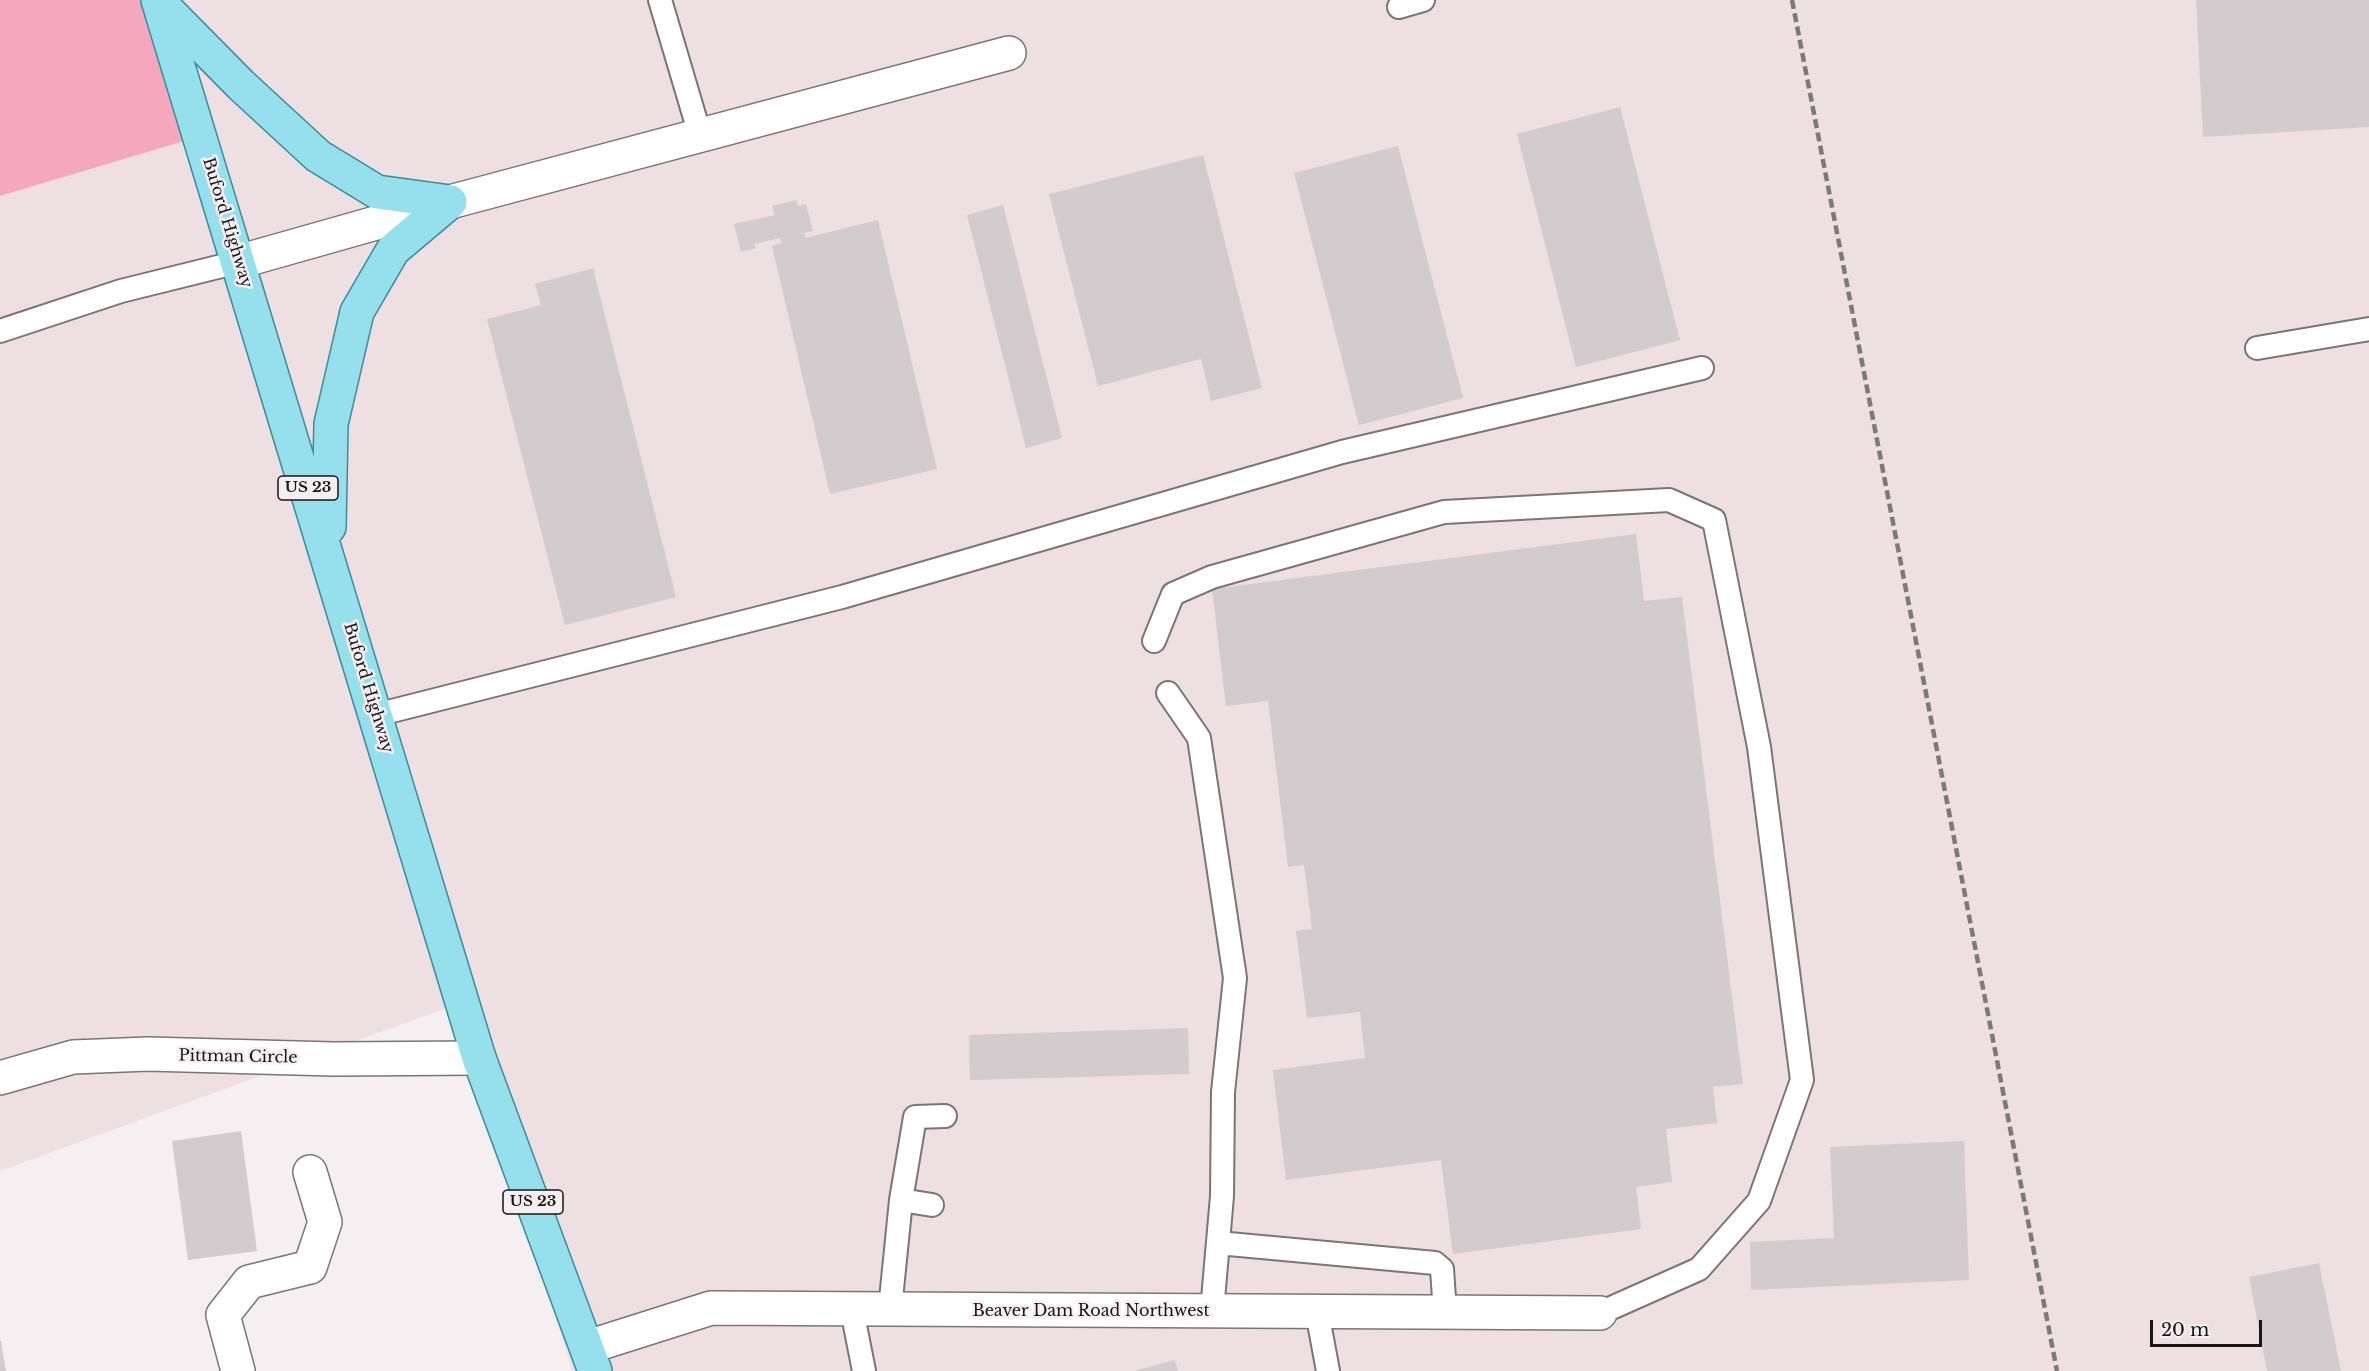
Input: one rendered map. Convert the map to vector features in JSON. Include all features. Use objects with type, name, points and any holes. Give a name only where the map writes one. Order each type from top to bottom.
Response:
[{"type":"main road","points":[[159,1],[241,86],[318,156],[377,192],[450,202]]},
{"type":"main road","name":"Buford Highway","points":[[159,1],[479,1058],[591,1359]]},
{"type":"main road","points":[[328,556],[331,424],[357,312],[393,250],[450,202]]},
{"type":"street","points":[[238,262],[450,202],[1009,53]]},
{"type":"street","name":"Pittman Circle","points":[[0,1078],[73,1057],[148,1054],[333,1059],[479,1058]]},
{"type":"street","points":[[238,1371],[223,1314],[249,1281],[310,1267],[326,1222],[310,1172]]},
{"type":"street","name":"Beaver Dam Road Northwest","points":[[591,1359],[711,1308],[1600,1313]]},
{"type":"lane","points":[[660,0],[700,135]]},
{"type":"lane","points":[[1399,7],[1423,0]]},
{"type":"lane","points":[[0,331],[121,291],[238,262]]},
{"type":"lane","points":[[2257,348],[2369,329]]},
{"type":"lane","points":[[376,715],[842,597],[1342,452],[1702,368]]},
{"type":"lane","points":[[1154,641],[1173,594],[1212,577],[1444,512],[1669,500],[1714,520],[1760,747],[1802,1080],[1759,1201],[1699,1269],[1600,1313]]},
{"type":"lane","points":[[1168,693],[1199,738],[1235,978],[1223,1092],[1222,1196],[1212,1311]]},
{"type":"lane","points":[[890,1309],[901,1200],[915,1117],[945,1116]]},
{"type":"lane","points":[[901,1200],[932,1204]]},
{"type":"lane","points":[[1218,1243],[1435,1263],[1442,1269],[1445,1313]]},
{"type":"lane","points":[[852,1310],[864,1371]]},
{"type":"lane","points":[[1317,1312],[1328,1371]]},
{"type":"shaded area","points":[[0,0],[160,0],[201,136],[0,196]]},
{"type":"shaded area","points":[[160,0],[2369,0],[2369,1371],[572,1371],[460,1003],[0,1171],[0,196],[200,136]]},
{"type":"building","points":[[2196,0],[2369,0],[2369,127],[2203,137]]},
{"type":"building","points":[[1620,107],[1680,340],[1576,367],[1517,134]]},
{"type":"building","points":[[1398,146],[1463,398],[1359,425],[1294,173]]},
{"type":"building","points":[[1203,155],[1262,388],[1211,401],[1201,359],[1098,386],[1049,194]]},
{"type":"building","points":[[796,200],[798,206],[806,204],[813,231],[804,233],[806,238],[878,220],[937,469],[830,494],[772,246],[782,243],[780,238],[754,244],[756,248],[741,252],[734,224],[775,215],[772,206]]},
{"type":"building","points":[[1003,205],[1062,438],[1026,448],[967,215]]},
{"type":"building","points":[[593,268],[676,597],[565,625],[487,319],[541,305],[535,284]]},
{"type":"building","points":[[1636,534],[1644,601],[1682,597],[1743,1084],[1713,1087],[1717,1123],[1666,1129],[1672,1182],[1636,1187],[1641,1229],[1453,1254],[1441,1160],[1286,1180],[1273,1070],[1365,1058],[1360,1012],[1307,1018],[1296,931],[1312,929],[1304,865],[1288,867],[1268,701],[1226,706],[1212,589]]},
{"type":"building","points":[[1188,1028],[1189,1074],[970,1080],[969,1035]]},
{"type":"building","points":[[241,1131],[257,1251],[188,1260],[172,1141]]},
{"type":"building","points":[[1964,1141],[1969,1280],[1751,1290],[1750,1242],[1834,1238],[1830,1147]]},
{"type":"building","points":[[2319,1263],[2341,1371],[2267,1371],[2249,1277]]},
{"type":"building","points":[[1,1341],[6,1371],[0,1371]]},
{"type":"building","points":[[1175,1360],[1178,1371],[1137,1370]]},
{"type":"railway","points":[[1792,0],[2057,1371]]}]
